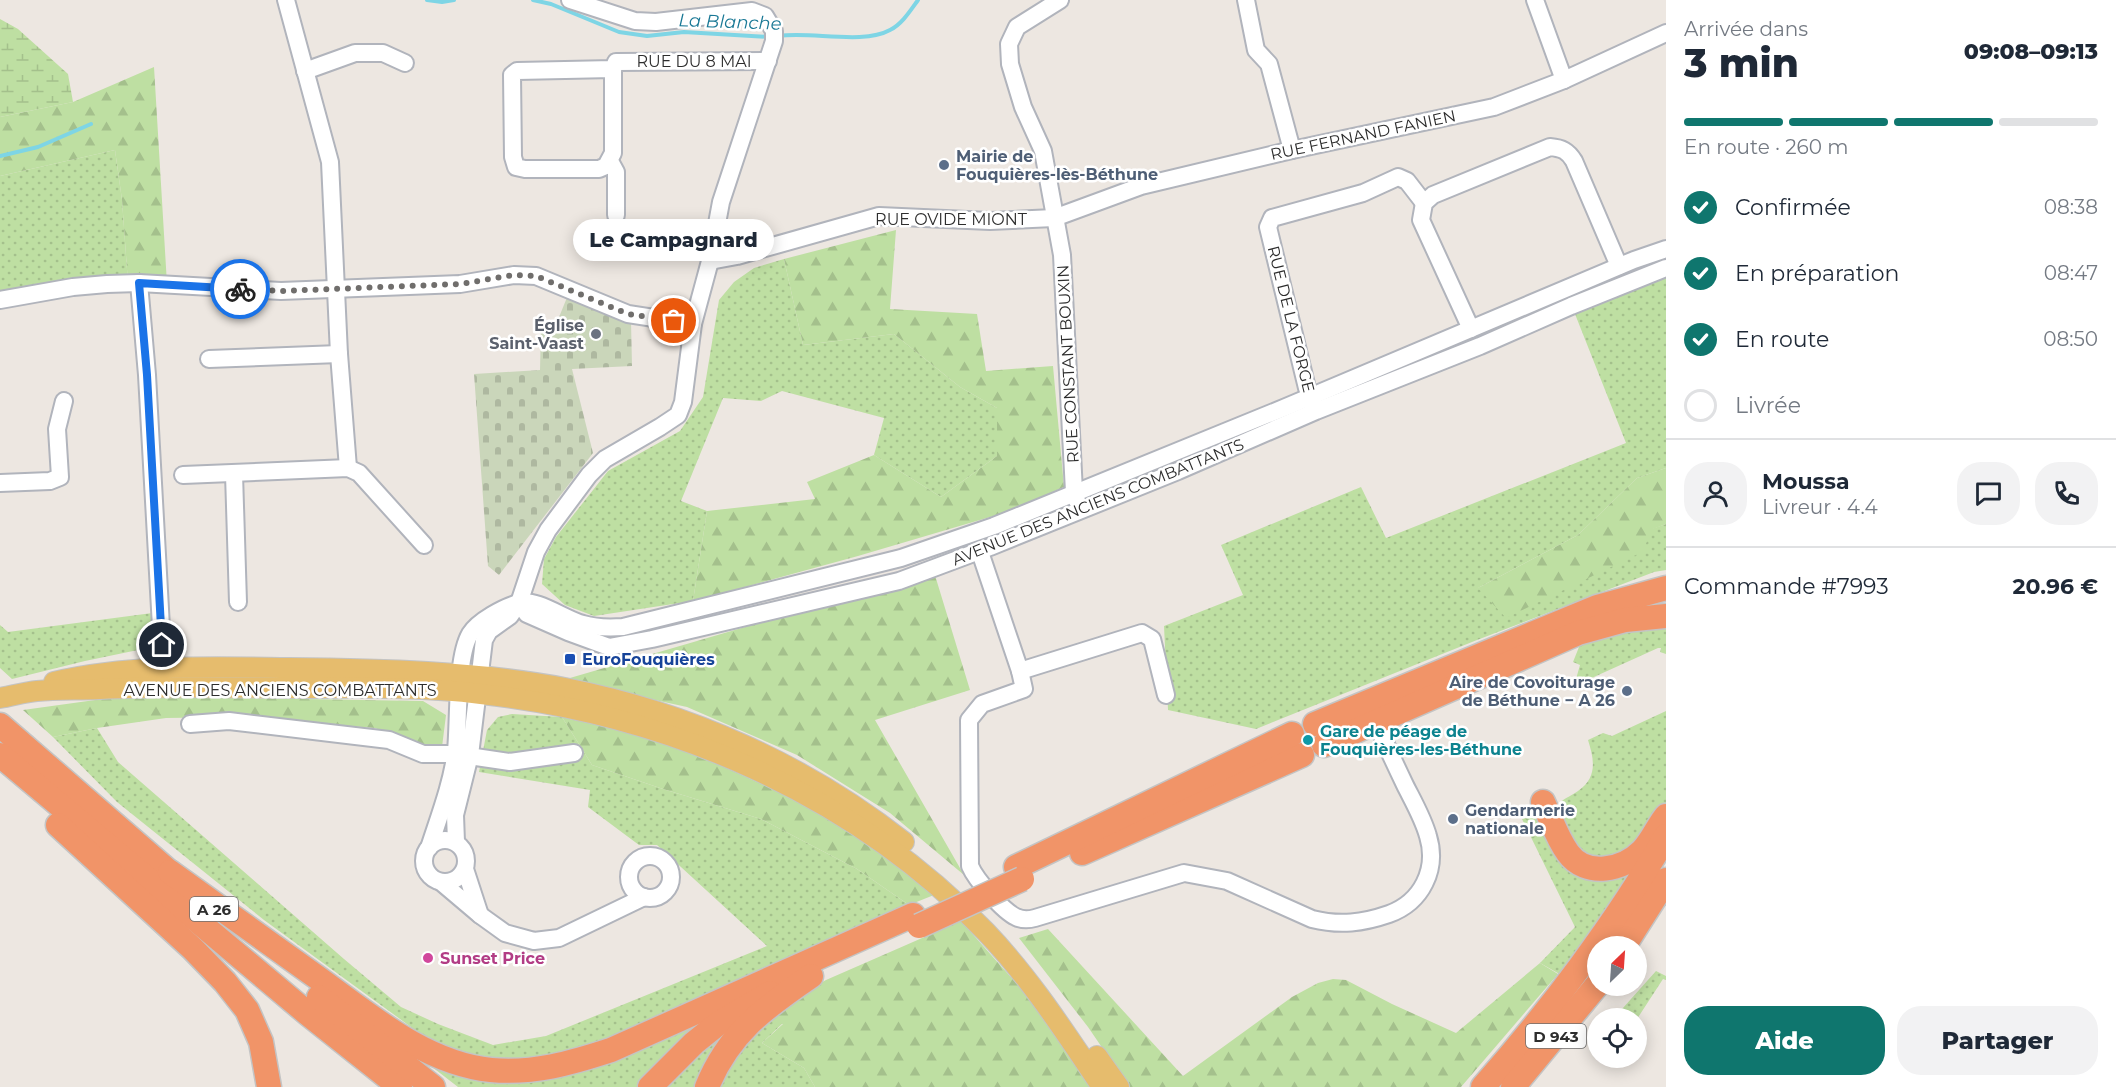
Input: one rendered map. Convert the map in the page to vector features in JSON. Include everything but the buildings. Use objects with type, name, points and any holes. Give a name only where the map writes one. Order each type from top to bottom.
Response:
[{"type":"highway","points":[[1666,588],[1598,607],[1319,735],[1376,722],[1578,633],[1625,620],[1666,616]]},
{"type":"highway","name":"A 26","points":[[0,725],[170,872],[322,999],[433,1087]]},
{"type":"highway","points":[[170,872],[396,1033],[448,1060],[489,1070],[531,1071],[573,1062],[611,1050],[805,971],[1297,744]]},
{"type":"highway","name":"A 26","points":[[0,755],[307,1013],[400,1087]]},
{"type":"highway","points":[[0,770],[193,949],[225,982],[247,1010],[261,1042],[269,1087]]},
{"type":"highway","points":[[1543,802],[1569,855],[1585,866],[1606,870],[1633,859],[1645,849],[1666,816]]},
{"type":"highway","name":"D 943","points":[[1483,1087],[1588,956],[1666,836]]},
{"type":"highway","points":[[1630,936],[1666,880]]},
{"type":"highway","points":[[640,1087],[682,1044],[714,1018],[805,971]]},
{"type":"highway","points":[[650,1087],[694,1043],[718,1023],[805,971]]},
{"type":"highway","points":[[707,1087],[717,1063],[738,1034],[805,971]]},
{"type":"highway","name":"D 943","points":[[1513,1087],[1588,996]]},
{"type":"main road","name":"AVENUE DES ANCIENS COMBATTANTS","points":[[0,698],[36,691],[164,686],[364,687],[470,684]]},
{"type":"main road","points":[[470,684],[520,699],[589,713],[663,733],[753,768],[850,820],[904,858],[940,888],[986,932],[1017,967],[1054,1016],[1102,1087]]},
{"type":"main road","points":[[470,684],[565,688],[664,713],[716,732],[763,753],[828,788],[878,822],[969,897],[1037,971],[1119,1087]]},
{"type":"street","points":[[286,0],[330,162],[339,354],[348,468]]},
{"type":"street","points":[[456,842],[455,815],[470,684],[484,640],[489,631],[510,616],[519,603],[536,552],[548,530],[589,475],[605,459],[678,415],[683,402],[693,324],[710,261],[721,202],[768,61],[774,36],[765,16],[757,6],[735,12],[656,22],[636,21],[570,0]]},
{"type":"street","name":"RUE CONSTANT BOUXIN","points":[[1060,0],[1017,27],[1009,44],[1010,64],[1023,107],[1043,151],[1062,255],[1074,492],[1081,510]]},
{"type":"street","points":[[1246,0],[1256,50],[1269,64],[1292,150]]},
{"type":"street","points":[[1535,0],[1564,80]]},
{"type":"street","name":"RUE FERNAND FANIEN","points":[[1054,218],[1142,186],[1292,150],[1494,107],[1564,80],[1666,33]]},
{"type":"street","points":[[305,71],[355,53],[383,53],[405,63]]},
{"type":"street","name":"RUE DU 8 MAI","points":[[610,161],[599,169],[516,167],[513,157],[512,75],[517,71],[613,69],[616,62],[768,61]]},
{"type":"street","points":[[613,69],[613,153],[610,161],[616,172],[616,215]]},
{"type":"street","points":[[1471,329],[1421,220],[1424,203],[1433,195],[1550,147],[1559,148],[1569,153],[1574,161],[1619,266]]},
{"type":"street","name":"RUE DE LA FORGE","points":[[1313,404],[1268,226],[1272,218],[1363,193],[1398,177],[1407,181],[1424,203]]},
{"type":"street","name":"RUE OVIDE MIONT","points":[[710,261],[737,256],[879,216],[990,221],[1054,218]]},
{"type":"street","name":"AVENUE DES ANCIENS COMBATTANTS","points":[[519,603],[527,614],[609,647],[899,581],[980,552],[1178,471],[1471,329],[1619,266],[1666,249]]},
{"type":"street","name":"AVENUE DES ANCIENS COMBATTANTS","points":[[519,603],[532,603],[582,624],[602,628],[641,624],[901,558],[994,526],[1074,492],[1313,404],[1480,346],[1666,268]]},
{"type":"street","points":[[0,300],[73,287],[139,283],[281,291],[460,284],[514,275],[536,276],[628,314],[693,324]]},
{"type":"street","points":[[139,283],[147,375],[162,645]]},
{"type":"street","points":[[209,359],[339,354]]},
{"type":"street","points":[[0,483],[50,481],[60,477],[57,429],[64,401]]},
{"type":"street","points":[[183,475],[348,468],[359,473],[424,545]]},
{"type":"street","points":[[234,474],[238,602]]},
{"type":"street","points":[[980,552],[1020,670],[1024,689],[982,704],[969,720],[970,866],[974,874],[1006,910],[1020,919],[1035,918],[1184,873],[1227,881],[1312,920],[1342,924],[1365,922],[1394,912],[1416,897],[1425,884],[1431,854],[1423,823],[1376,722]]},
{"type":"street","points":[[1020,670],[1142,633],[1152,639],[1166,695]]},
{"type":"street","points":[[190,724],[229,721],[389,740],[423,754],[463,754],[510,762],[574,753]]},
{"type":"street","points":[[429,848],[463,754]]},
{"type":"street","points":[[480,915],[465,869],[466,857],[456,842],[441,840],[425,853],[424,865],[430,876],[441,882],[480,915],[505,933],[534,941],[559,938],[644,897]]},
{"type":"street","points":[[441,882],[455,880],[465,869]]},
{"type":"green space","points":[[0,19],[18,29],[68,74],[73,102],[0,117]]},
{"type":"green space","points":[[154,67],[167,284],[128,283],[122,200],[115,150],[0,176],[0,117],[73,102]]},
{"type":"green space","points":[[115,150],[122,200],[128,283],[0,300],[0,176]]},
{"type":"green space","points":[[896,230],[890,309],[977,314],[986,371],[1053,366],[1064,487],[1007,512],[693,601],[707,511],[815,499],[807,482],[874,455],[941,497],[997,456],[997,408],[960,387],[894,334],[803,345],[784,259]]},
{"type":"green space","points":[[784,259],[803,345],[894,334],[960,387],[997,408],[997,456],[941,497],[874,455],[884,418],[782,391],[761,401],[723,398],[681,501],[707,511],[693,601],[594,616],[565,605],[542,584],[544,559],[556,537],[608,471],[680,431],[703,397],[719,300],[734,282],[754,268]]},
{"type":"green space","points":[[1666,278],[1666,468],[1637,478],[1578,535],[1478,588],[1666,524],[1666,570],[1654,572],[1477,640],[1256,729],[1168,710],[1164,626],[1243,595],[1221,545],[1361,487],[1386,538],[1626,443],[1575,314],[1604,300]]},
{"type":"green space","points":[[568,295],[631,321],[632,366],[572,369],[593,453],[499,575],[488,566],[474,374],[540,370],[541,326],[555,327]]},
{"type":"green space","points":[[1666,468],[1666,524],[1653,529],[1642,552],[1506,618],[1478,588],[1578,535],[1637,478]]},
{"type":"green space","points":[[934,572],[970,690],[875,720],[964,875],[890,813],[797,755],[687,707],[563,680]]},
{"type":"green space","points":[[160,612],[162,645],[12,679],[0,668],[0,625],[8,632]]},
{"type":"green space","points":[[1666,624],[1666,654],[1660,652],[1661,648],[1658,648],[1574,686],[1580,665],[1573,662],[1586,636]]},
{"type":"green space","points":[[124,696],[423,701],[446,715],[442,747],[424,747],[375,728],[235,717],[166,718],[53,737],[23,710]]},
{"type":"green space","points":[[1666,711],[1666,804],[1638,848],[1627,858],[1583,859],[1556,808],[1563,800],[1584,786],[1592,774],[1593,761],[1588,740],[1603,733],[1612,736]]},
{"type":"green space","points":[[512,714],[562,717],[592,765],[761,819],[857,869],[909,905],[749,1013],[783,1023],[762,1043],[804,1068],[815,1087],[458,1087],[405,1046],[411,1027],[264,920],[117,802],[53,737],[97,728],[118,762],[401,1007],[493,1045],[546,1036],[767,946],[657,845],[639,845],[588,807],[590,790],[479,772],[487,730],[498,717]]},
{"type":"green space","points":[[562,717],[615,729],[667,745],[767,787],[800,803],[862,840],[898,864],[934,895],[909,905],[857,869],[761,819],[592,765]]},
{"type":"green space","points":[[1530,817],[1538,820],[1562,857],[1638,869],[1591,936],[1587,936],[1587,942],[1563,976],[1540,963],[1575,927],[1522,819]]},
{"type":"green space","points":[[961,921],[1032,1001],[1090,1087],[815,1087],[804,1068],[762,1043],[783,1024],[768,1019],[783,1005],[826,980]]},
{"type":"green space","points":[[1048,929],[1183,1076],[1292,997],[1318,983],[1333,979],[1346,980],[1456,1033],[1540,963],[1558,974],[1461,1087],[1129,1087],[1088,1027],[1019,938]]},
{"type":"green space","points":[[1656,971],[1666,976],[1666,980],[1663,979],[1644,1008],[1623,1008],[1634,996],[1647,996],[1647,981]]},
{"type":"waterway","name":"La Blanche","points":[[427,0],[442,2],[454,0]]},
{"type":"waterway","name":"La Blanche","points":[[533,0],[551,4],[619,32],[647,36],[684,32],[769,37]]},
{"type":"waterway","name":"La Blanche","points":[[779,36],[866,37],[879,34],[898,24],[918,0]]},
{"type":"waterway","points":[[0,156],[38,147],[91,124]]},
{"type":"way so far","points":[[240,289],[281,291],[460,284],[514,275],[536,276],[628,314],[674,321]]},
{"type":"place","name":"Mairie de Fouquières-lès-Béthune","points":[[944,165]]},
{"type":"place","name":"Le Campagnard","points":[[674,321]]},
{"type":"place","name":"Église Saint-Vaast","points":[[596,334]]},
{"type":"place","name":"EuroFouquières","points":[[570,659]]},
{"type":"place","name":"Aire de Covoiturage de Béthune − A 26","points":[[1627,691]]},
{"type":"place","name":"Gare de péage de Fouquières-les-Béthune","points":[[1308,740]]},
{"type":"place","name":"Gendarmerie nationale","points":[[1453,819]]},
{"type":"place","name":"Sunset Price","points":[[428,958]]},
{"type":"route","points":[[162,645],[147,375],[139,283],[240,289]]}]
